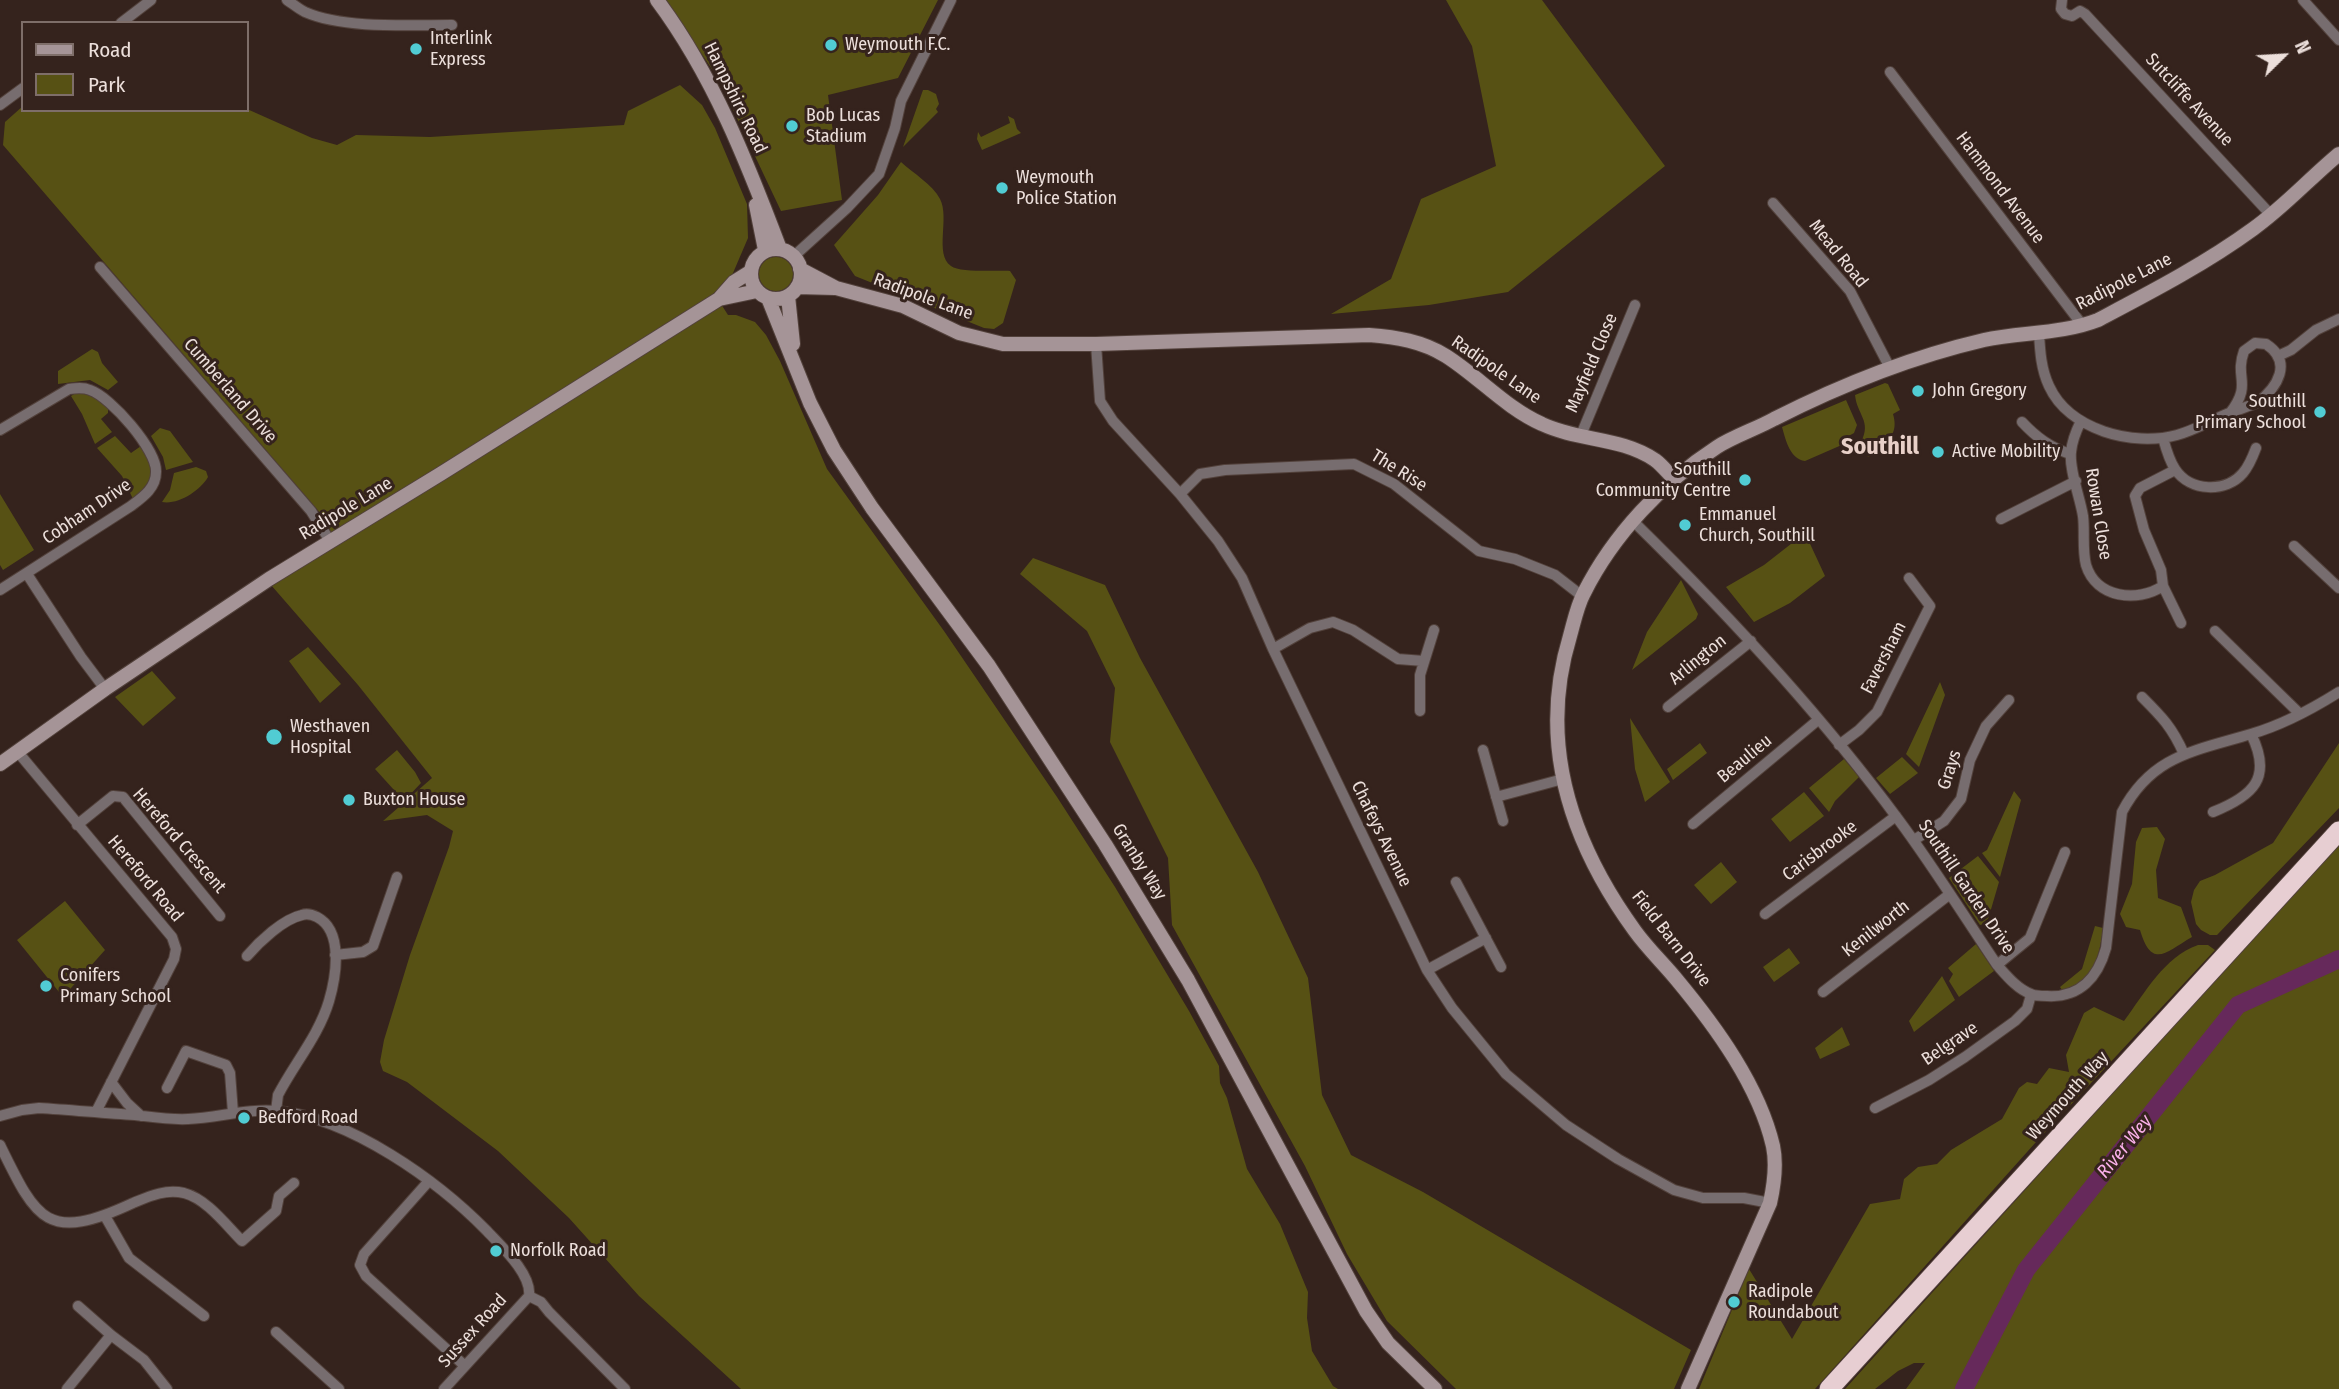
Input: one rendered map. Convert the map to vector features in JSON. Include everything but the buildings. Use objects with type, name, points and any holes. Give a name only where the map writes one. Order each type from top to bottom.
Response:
[{"type":"highway","name":"Weymouth Way","points":[[1829,1389],[2339,831]]},
{"type":"street","points":[[124,21],[151,0]]},
{"type":"street","points":[[287,0],[305,12],[334,20],[452,25]]},
{"type":"street","name":"Hampshire Road","points":[[657,0],[695,56],[734,134],[772,250]]},
{"type":"street","points":[[797,263],[879,174],[901,101],[951,0]]},
{"type":"street","name":"Sutcliffe Avenue","points":[[2062,0],[2061,9],[2065,14],[2071,16],[2080,6],[2271,215]]},
{"type":"street","points":[[2302,0],[2339,40]]},
{"type":"street","name":"Hammond Avenue","points":[[1890,72],[2083,326]]},
{"type":"street","points":[[0,106],[21,90]]},
{"type":"street","name":"Radipole Lane","points":[[797,263],[836,288],[903,306],[959,333],[1003,344],[1096,344],[1369,335],[1395,337],[1446,356],[1516,408],[1544,425],[1627,446],[1655,461],[1674,480],[1718,446],[1807,402],[1889,368],[1986,340],[2083,326],[2120,309],[2237,241],[2271,215],[2339,154]]},
{"type":"street","name":"Mead Road","points":[[1773,203],[1850,291],[1889,368]]},
{"type":"street","points":[[772,250],[797,263],[800,278],[792,291],[778,299],[762,294],[751,282],[750,272],[754,260],[772,250]]},
{"type":"street","name":"Cumberland Drive","points":[[100,267],[311,511],[330,541]]},
{"type":"street","name":"Radipole Lane","points":[[0,764],[105,689],[330,541],[719,299],[734,282],[750,272]]},
{"type":"street","name":"Radipole Lane","points":[[792,291],[836,288]]},
{"type":"street","name":"Granby Way","points":[[792,291],[795,362]]},
{"type":"street","name":"Radipole Lane","points":[[719,299],[762,294]]},
{"type":"street","name":"Granby Way","points":[[762,294],[834,450],[872,508],[989,666],[1105,844],[1188,980],[1366,1311],[1388,1343],[1435,1389]]},
{"type":"street","name":"Mayfield Close","points":[[1581,435],[1636,305]]},
{"type":"street","points":[[2278,356],[2291,350],[2316,330],[2339,319]]},
{"type":"street","points":[[2039,333],[2041,364],[2050,388],[2065,407],[2081,421],[2103,431],[2140,440],[2163,438],[2203,426],[2257,403],[2270,392],[2281,369],[2278,356],[2266,344],[2255,343],[2246,348],[2241,361],[2244,384],[2240,400],[2230,413]]},
{"type":"street","name":"Chafeys Avenue","points":[[1096,344],[1100,401],[1113,421],[1180,494],[1218,541],[1242,578],[1273,649],[1427,970],[1452,1008],[1506,1074],[1566,1125],[1618,1159],[1674,1190],[1703,1198],[1744,1198],[1770,1203]]},
{"type":"street","name":"Cobham Drive","points":[[0,430],[69,389],[89,389],[101,395],[150,450],[156,472],[153,485],[144,496],[0,590]]},
{"type":"street","name":"Rowan Close","points":[[2081,421],[2073,438],[2070,454],[2084,527],[2085,563],[2101,587],[2111,593],[2123,596],[2153,592],[2162,586]]},
{"type":"street","points":[[2022,422],[2036,437],[2051,447],[2070,454]]},
{"type":"street","points":[[2163,438],[2169,460],[2175,470],[2186,480],[2199,486],[2224,485],[2242,474],[2256,448]]},
{"type":"street","name":"The Rise","points":[[1180,494],[1200,474],[1225,470],[1354,464],[1394,484],[1479,551],[1515,559],[1555,575],[1582,596]]},
{"type":"street","points":[[2175,470],[2140,488],[2135,496],[2144,530],[2161,570],[2162,586],[2181,623]]},
{"type":"street","name":"Field Barn Drive","points":[[1674,480],[1633,521],[1600,564],[1582,596],[1563,658],[1558,693],[1558,744],[1571,812],[1584,844],[1636,932],[1718,1032],[1756,1100],[1774,1148],[1775,1181],[1770,1203],[1688,1389]]},
{"type":"street","points":[[2001,519],[2076,481]]},
{"type":"street","name":"Southill Garden Drive","points":[[1633,521],[1751,641],[1839,745],[1914,840],[1997,965],[2012,982],[2031,995]]},
{"type":"street","points":[[2294,546],[2339,589]]},
{"type":"street","points":[[27,574],[105,689]]},
{"type":"street","name":"Faversham","points":[[1839,745],[1877,712],[1930,606],[1909,578]]},
{"type":"street","points":[[1273,649],[1310,628],[1333,622],[1353,630],[1398,659],[1424,662]]},
{"type":"street","points":[[1420,711],[1420,675],[1434,630]]},
{"type":"street","points":[[2216,631],[2300,714]]},
{"type":"street","name":"Arlington","points":[[1668,707],[1751,641]]},
{"type":"street","points":[[2031,995],[2064,996],[2078,990],[2092,980],[2101,964],[2106,948],[2122,812],[2132,793],[2151,773],[2185,754],[2251,734],[2300,714],[2339,692]]},
{"type":"street","points":[[2142,697],[2154,706],[2175,732],[2185,754]]},
{"type":"street","name":"Grays","points":[[1914,840],[1944,821],[1961,799],[1970,760],[1986,726],[2009,700]]},
{"type":"street","name":"Beaulieu","points":[[1693,824],[1818,720]]},
{"type":"street","points":[[2213,812],[2246,796],[2255,785],[2260,764],[2258,748],[2251,734]]},
{"type":"street","points":[[1483,750],[1503,821]]},
{"type":"street","name":"Hereford Road","points":[[17,751],[172,937],[176,949],[174,959],[96,1112]]},
{"type":"street","points":[[1496,797],[1563,779]]},
{"type":"street","name":"Hereford Crescent","points":[[77,825],[113,796],[123,797],[220,916]]},
{"type":"street","name":"Carisbrooke","points":[[1765,914],[1896,816]]},
{"type":"street","points":[[1997,965],[2030,938],[2065,852]]},
{"type":"street","points":[[335,955],[363,953],[373,946],[397,877]]},
{"type":"street","points":[[1456,882],[1502,967]]},
{"type":"street","name":"Kenilworth","points":[[1823,992],[1950,894]]},
{"type":"street","points":[[247,956],[259,942],[304,914],[313,915],[326,922],[333,936],[333,984],[324,1014],[278,1095],[276,1111]]},
{"type":"street","points":[[1427,970],[1486,938]]},
{"type":"street","name":"Belgrave","points":[[1875,1108],[1929,1080],[2015,1021],[2027,1009],[2031,995]]},
{"type":"street","points":[[167,1088],[186,1051],[226,1065],[230,1073],[233,1113]]},
{"type":"street","points":[[111,1082],[141,1116]]},
{"type":"street","points":[[0,1116],[39,1108],[188,1119],[276,1111],[308,1116],[339,1126],[401,1161],[467,1212],[528,1280],[529,1296],[541,1302],[625,1389]]},
{"type":"street","points":[[0,1145],[22,1191],[35,1209],[52,1221],[76,1224],[105,1216],[152,1195],[163,1192],[185,1194],[204,1204],[242,1241],[276,1211],[279,1196],[295,1183]]},
{"type":"street","points":[[428,1182],[364,1254],[360,1265],[366,1276],[465,1366]]},
{"type":"street","points":[[105,1216],[130,1258],[204,1317]]},
{"type":"street","name":"Sussex Road","points":[[444,1389],[529,1296]]},
{"type":"street","points":[[78,1306],[144,1360],[167,1389]]},
{"type":"street","points":[[276,1332],[339,1389]]},
{"type":"street","points":[[67,1389],[111,1335]]},
{"type":"green space","name":"Bob Lucas Stadium","points":[[665,0],[938,0],[898,78],[828,95],[842,200],[781,211],[718,78]]},
{"type":"green space","points":[[1446,0],[1542,0],[1665,166],[1508,292],[1429,305],[1331,314],[1391,279],[1421,199],[1496,166],[1472,46]]},
{"type":"green space","points":[[680,85],[702,105],[715,128],[747,204],[748,238],[730,280],[714,293],[728,315],[755,322],[766,335],[827,469],[944,631],[1057,797],[1115,887],[1189,1011],[1219,1066],[1220,1083],[1227,1098],[1247,1169],[1280,1224],[1308,1292],[1307,1318],[1312,1351],[1333,1386],[1338,1389],[741,1389],[639,1296],[569,1218],[498,1151],[407,1082],[383,1071],[380,1062],[384,1040],[453,831],[427,815],[383,821],[432,778],[358,685],[271,585],[334,546],[328,522],[3,145],[5,122],[21,108],[21,112],[248,112],[248,109],[312,138],[337,145],[356,135],[430,137],[624,125],[628,111]]},
{"type":"green space","points":[[923,90],[936,94],[938,112],[903,147]]},
{"type":"green space","points":[[1008,116],[1014,119],[1021,133],[982,150],[977,139],[978,132],[981,137],[1010,123]]},
{"type":"green space","points":[[901,162],[928,184],[940,199],[944,216],[944,253],[951,266],[970,270],[1010,271],[1016,280],[1003,323],[994,329],[984,328],[855,276],[834,245],[878,195]]},
{"type":"green space","points":[[776,257],[788,262],[793,274],[788,286],[776,291],[764,286],[759,274],[764,262]]},
{"type":"green space","points":[[92,349],[98,352],[102,363],[118,382],[108,390],[90,380],[58,384],[58,371]]},
{"type":"green space","points":[[1888,384],[1900,410],[1893,414],[1893,432],[1881,444],[1883,451],[1868,457],[1861,442],[1865,429],[1855,395]]},
{"type":"green space","points":[[76,393],[94,397],[108,409],[108,413],[101,419],[112,432],[95,444],[71,396]]},
{"type":"green space","points":[[1846,400],[1857,425],[1854,433],[1843,439],[1844,444],[1805,461],[1796,457],[1789,448],[1782,427]]},
{"type":"green space","points":[[160,428],[170,431],[193,462],[166,470],[163,457],[151,436]]},
{"type":"green space","points":[[115,436],[131,453],[141,446],[151,468],[149,480],[133,499],[122,476],[97,448]]},
{"type":"green space","points":[[196,467],[206,471],[208,477],[200,487],[181,499],[162,502],[170,490],[174,473]]},
{"type":"green space","points":[[0,494],[34,550],[3,570],[0,565]]},
{"type":"green space","points":[[1805,533],[1825,576],[1790,603],[1754,622],[1726,587],[1764,565]]},
{"type":"green space","points":[[1033,558],[1105,585],[1140,658],[1258,872],[1308,978],[1322,1095],[1351,1155],[1423,1192],[1691,1350],[1674,1389],[1456,1389],[1387,1321],[1347,1254],[1305,1166],[1172,925],[1168,858],[1110,742],[1115,688],[1087,631],[1020,574]]},
{"type":"green space","points":[[1681,580],[1698,614],[1696,619],[1632,670],[1647,632]]},
{"type":"green space","points":[[308,647],[341,684],[320,703],[289,661]]},
{"type":"green space","points":[[152,671],[176,698],[143,726],[115,697]]},
{"type":"green space","points":[[1940,682],[1945,695],[1919,767],[1906,754]]},
{"type":"green space","points":[[1630,718],[1670,782],[1645,802],[1635,769]]},
{"type":"green space","points":[[1700,743],[1707,753],[1673,780],[1667,769]]},
{"type":"green space","points":[[2339,743],[2339,808],[2217,935],[2201,930],[2196,924],[2191,902],[2200,881],[2273,843]]},
{"type":"green space","points":[[397,750],[421,783],[404,801],[375,769]]},
{"type":"green space","points":[[1902,757],[1918,773],[1890,794],[1876,778]]},
{"type":"green space","points":[[1844,759],[1859,777],[1835,801],[1829,812],[1809,788]]},
{"type":"green space","points":[[2014,791],[2021,800],[2000,877],[1982,853],[1987,850]]},
{"type":"green space","points":[[1804,792],[1824,816],[1790,842],[1771,819]]},
{"type":"green space","points":[[2157,827],[2165,839],[2156,870],[2158,898],[2181,907],[2192,937],[2161,954],[2150,950],[2140,930],[2126,927],[2120,914],[2132,884],[2136,842],[2142,828]]},
{"type":"green space","points":[[2339,843],[2339,1389],[1906,1389],[1925,1363],[1914,1363],[1898,1371],[1875,1389],[1845,1389]]},
{"type":"green space","points":[[1978,856],[1999,882],[1987,923],[1980,925],[1949,878]]},
{"type":"green space","points":[[1721,862],[1737,882],[1711,904],[1694,885]]},
{"type":"green space","points":[[65,901],[105,950],[63,997],[17,940]]},
{"type":"green space","points":[[2095,926],[2103,928],[2093,967],[2081,982],[2062,990],[2060,987],[2082,969]]},
{"type":"green space","points":[[1976,944],[1994,971],[1959,997],[1949,981],[1953,974],[1948,968]]},
{"type":"green space","points":[[2198,945],[2208,945],[2215,950],[2036,1142],[1815,1389],[1699,1389],[1749,1269],[1792,1339],[1870,1204],[1900,1199],[1904,1179],[1918,1167],[1937,1164],[1951,1150],[2002,1119],[2019,1088],[2027,1082],[2037,1084],[2049,1068],[2069,1072],[2066,1055],[2084,1013],[2094,1007],[2124,1021],[2165,967]]},
{"type":"green space","points":[[1789,948],[1800,963],[1774,982],[1763,967]]},
{"type":"green space","points":[[1942,976],[1955,1000],[1914,1032],[1909,1021]]},
{"type":"green space","points":[[1842,1027],[1850,1045],[1820,1059],[1815,1048]]},
{"type":"waterway","name":"River Wey","points":[[1964,1389],[2026,1270],[2238,1005],[2339,959]]},
{"type":"place","name":"Weymouth F.C.","points":[[831,45]]},
{"type":"place","name":"Interlink Express","points":[[416,49]]},
{"type":"place","name":"Bob Lucas Stadium","points":[[792,126]]},
{"type":"place","name":"Weymouth Police Station","points":[[1002,188]]},
{"type":"place","name":"John Gregory","points":[[1918,391]]},
{"type":"place","name":"Southill Primary School","points":[[2320,412]]},
{"type":"place","name":"Active Mobility","points":[[1938,452]]},
{"type":"place","name":"Southill Community Centre","points":[[1745,480]]},
{"type":"place","name":"Emmanuel Church, Southill","points":[[1685,525]]},
{"type":"place","name":"Westhaven Hospital","points":[[274,737]]},
{"type":"place","name":"Buxton House","points":[[349,800]]},
{"type":"place","name":"Conifers Primary School","points":[[46,986]]},
{"type":"place","name":"Bedford Road","points":[[244,1118]]},
{"type":"place","name":"Norfolk Road","points":[[496,1251]]},
{"type":"place","name":"Radipole Roundabout","points":[[1734,1302]]},
{"type":"district","name":"Southill","points":[[1880,447]]}]
